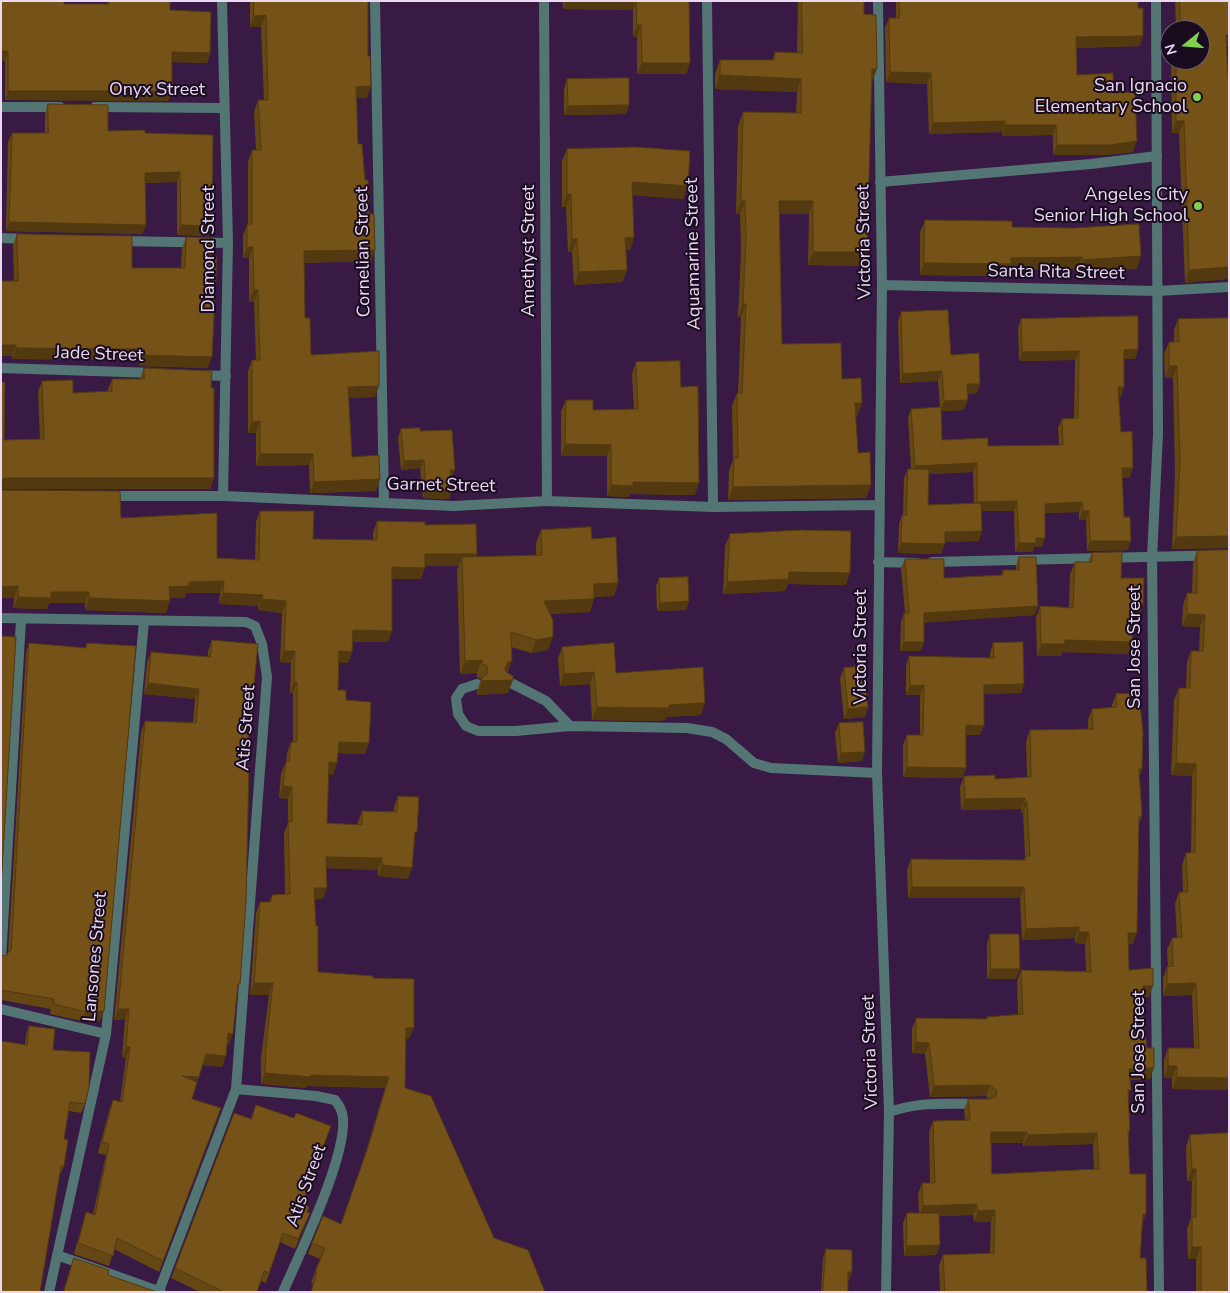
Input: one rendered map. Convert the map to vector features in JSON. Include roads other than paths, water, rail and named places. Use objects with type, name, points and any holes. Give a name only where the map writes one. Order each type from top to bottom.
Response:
[{"type":"street","name":"Diamond Street","points":[[222,1],[223,108],[228,243],[223,496]]},
{"type":"street","name":"Cornelian Street","points":[[375,1],[384,502]]},
{"type":"street","name":"Amethyst Street","points":[[544,1],[547,501]]},
{"type":"street","name":"Aquamarine Street","points":[[707,1],[713,507]]},
{"type":"street","name":"Victoria Street","points":[[878,1],[882,286],[877,773],[889,1112],[886,1292]]},
{"type":"street","name":"San Jose Street","points":[[1156,1],[1158,434],[1152,557],[1159,1292]]},
{"type":"street","points":[[1,106],[69,107]]},
{"type":"street","name":"Onyx Street","points":[[88,107],[223,108]]},
{"type":"street","points":[[880,182],[1091,164],[1157,156]]},
{"type":"street","points":[[1,238],[41,239]]},
{"type":"street","points":[[110,240],[228,243]]},
{"type":"street","name":"Santa Rita Street","points":[[882,286],[1157,291],[1229,287]]},
{"type":"street","name":"Jade Street","points":[[1,368],[167,374]]},
{"type":"street","points":[[187,374],[226,376]]},
{"type":"street","name":"Garnet Street","points":[[98,496],[223,496],[454,506],[547,501],[713,507],[880,505]]},
{"type":"street","points":[[878,562],[1229,555]]},
{"type":"street","name":"Atis Street","points":[[1,618],[21,620],[246,622],[255,626],[262,644],[266,677],[236,1089],[160,1291]]},
{"type":"street","points":[[1,959],[21,620]]},
{"type":"street","name":"Lansones Street","points":[[49,1292],[106,1034],[144,621]]},
{"type":"street","points":[[507,681],[546,701],[570,726]]},
{"type":"street","points":[[477,684],[462,689],[456,698],[458,714],[466,726],[478,731],[516,731],[570,726],[687,728],[712,732],[726,739],[754,763],[771,768],[877,773]]},
{"type":"street","points":[[1,1009],[106,1034]]},
{"type":"street","name":"Atis Street","points":[[236,1089],[316,1096],[335,1100],[342,1111],[342,1130],[336,1167],[283,1292]]},
{"type":"street","points":[[889,1112],[912,1105],[935,1102],[986,1103]]},
{"type":"street","points":[[57,1255],[160,1291]]},
{"type":"place","name":"San Ignacio Elementary School","points":[[1197,97]]},
{"type":"place","name":"Angeles City Senior High School","points":[[1198,206]]}]
